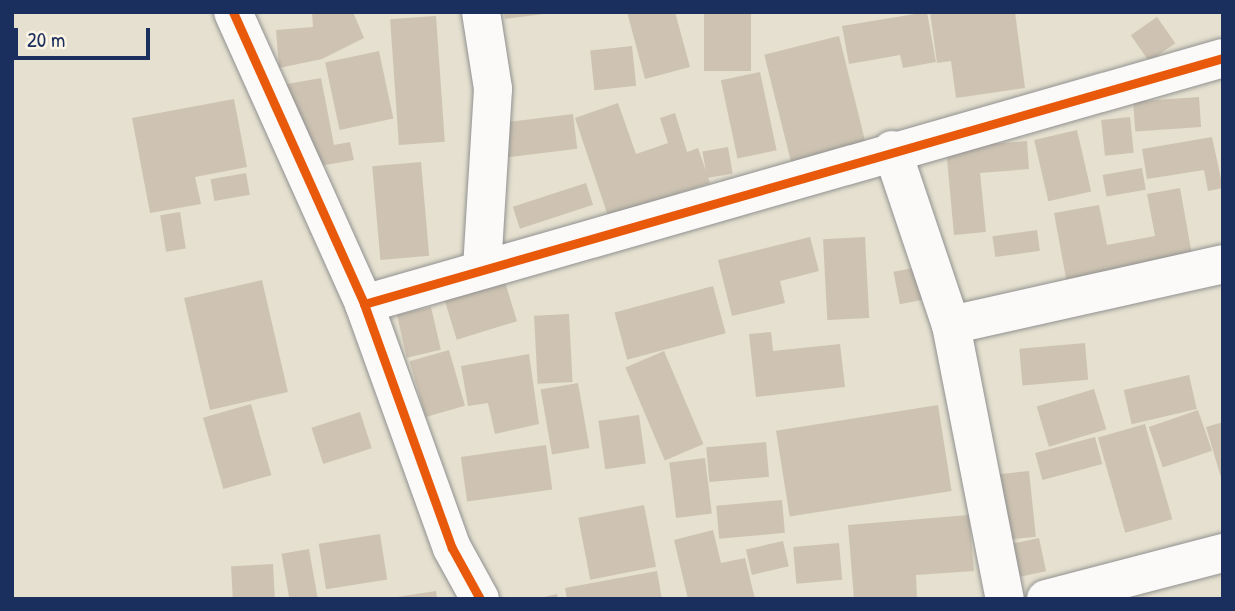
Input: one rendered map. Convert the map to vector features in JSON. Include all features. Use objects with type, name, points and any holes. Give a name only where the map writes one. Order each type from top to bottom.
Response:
[{"type":"street","points":[[233,12],[364,304],[452,548],[480,599]]},
{"type":"street","points":[[481,12],[493,89],[482,267]]},
{"type":"street","points":[[364,304],[482,267],[1223,58]]},
{"type":"street","points":[[892,150],[951,325],[1005,599]]},
{"type":"street","points":[[951,325],[1223,264]]},
{"type":"street","points":[[1046,599],[1223,553]]},
{"type":"building","points":[[312,12],[353,12],[364,38],[322,59],[279,68],[276,30],[313,27]]},
{"type":"building","points":[[504,12],[544,12],[544,14],[505,19]]},
{"type":"building","points":[[627,12],[675,12],[690,67],[645,79]]},
{"type":"building","points":[[704,12],[751,12],[751,71],[704,71]]},
{"type":"building","points":[[927,12],[936,62],[903,68],[900,55],[849,64],[842,26]]},
{"type":"building","points":[[930,12],[1015,12],[1025,88],[956,98],[951,61],[937,63]]},
{"type":"building","points":[[436,16],[445,142],[399,145],[390,19]]},
{"type":"building","points":[[1157,17],[1175,43],[1149,62],[1131,35]]},
{"type":"building","points":[[839,36],[866,146],[792,164],[764,55]]},
{"type":"building","points":[[632,46],[636,86],[594,90],[590,50]]},
{"type":"building","points":[[379,51],[393,118],[340,130],[325,62]]},
{"type":"building","points":[[760,72],[777,150],[738,159],[721,80]]},
{"type":"building","points":[[321,78],[334,145],[350,142],[354,160],[302,169],[287,84]]},
{"type":"building","points":[[1199,97],[1201,127],[1135,132],[1133,102]]},
{"type":"building","points":[[234,99],[247,167],[195,177],[201,204],[150,213],[132,118]]},
{"type":"building","points":[[618,103],[636,154],[668,143],[660,118],[675,113],[687,152],[698,148],[710,183],[608,216],[575,118]]},
{"type":"building","points":[[573,114],[577,149],[499,158],[495,124]]},
{"type":"building","points":[[1130,117],[1134,153],[1105,156],[1101,120]]},
{"type":"building","points":[[1077,130],[1091,191],[1048,201],[1034,140]]},
{"type":"building","points":[[1212,137],[1223,188],[1208,191],[1204,170],[1147,179],[1142,149]]},
{"type":"building","points":[[1027,141],[1029,169],[980,173],[986,232],[954,235],[946,148]]},
{"type":"building","points":[[728,147],[733,174],[707,178],[702,152]]},
{"type":"building","points":[[421,162],[429,256],[380,260],[372,166]]},
{"type":"building","points":[[1142,168],[1146,190],[1106,197],[1103,175]]},
{"type":"building","points":[[246,173],[250,195],[214,201],[211,179]]},
{"type":"building","points":[[586,183],[593,205],[520,229],[513,207]]},
{"type":"building","points":[[1180,188],[1194,266],[1068,289],[1054,213],[1099,205],[1107,245],[1155,236],[1147,194]]},
{"type":"building","points":[[180,212],[186,249],[166,252],[160,215]]},
{"type":"building","points":[[1037,230],[1040,251],[995,257],[992,236]]},
{"type":"building","points":[[810,237],[819,271],[780,281],[785,303],[732,316],[718,260]]},
{"type":"building","points":[[865,237],[869,318],[827,320],[823,239]]},
{"type":"building","points":[[918,267],[924,299],[900,304],[893,272]]},
{"type":"building","points":[[262,280],[288,392],[210,410],[184,298]]},
{"type":"building","points":[[505,282],[517,321],[457,340],[445,300]]},
{"type":"building","points":[[713,286],[726,333],[627,360],[614,312]]},
{"type":"building","points":[[431,307],[441,350],[407,358],[397,315]]},
{"type":"building","points":[[569,314],[573,382],[538,384],[534,316]]},
{"type":"building","points":[[771,332],[773,351],[840,344],[845,387],[756,397],[749,334]]},
{"type":"building","points":[[1085,343],[1088,380],[1022,386],[1019,349]]},
{"type":"building","points":[[449,350],[465,406],[426,417],[410,361]]},
{"type":"building","points":[[664,351],[703,444],[665,460],[625,367]]},
{"type":"building","points":[[529,354],[539,424],[495,434],[488,403],[468,406],[461,366]]},
{"type":"building","points":[[1189,375],[1197,409],[1132,424],[1124,390]]},
{"type":"building","points":[[578,383],[589,448],[552,455],[541,390]]},
{"type":"building","points":[[1094,389],[1106,429],[1049,447],[1037,407]]},
{"type":"building","points":[[251,404],[271,475],[223,489],[203,418]]},
{"type":"building","points":[[938,405],[952,491],[790,517],[776,431]]},
{"type":"building","points":[[1198,410],[1212,451],[1163,468],[1149,427]]},
{"type":"building","points":[[360,412],[372,448],[323,464],[311,428]]},
{"type":"building","points":[[639,415],[646,464],[605,469],[598,421]]},
{"type":"building","points":[[1223,422],[1223,481],[1222,481],[1206,427]]},
{"type":"building","points":[[1145,424],[1172,519],[1125,533],[1098,438]]},
{"type":"building","points":[[1095,437],[1102,464],[1042,480],[1035,453]]},
{"type":"building","points":[[766,442],[769,477],[709,482],[706,447]]},
{"type":"building","points":[[546,445],[552,490],[467,502],[461,457]]},
{"type":"building","points":[[705,458],[712,514],[676,518],[669,462]]},
{"type":"building","points":[[1029,471],[1036,537],[1002,540],[995,475]]},
{"type":"building","points":[[782,500],[785,533],[719,539],[716,506]]},
{"type":"building","points":[[644,505],[656,567],[590,580],[578,518]]},
{"type":"building","points":[[969,515],[974,571],[916,575],[917,599],[854,599],[848,525]]},
{"type":"building","points":[[713,530],[721,563],[745,558],[755,599],[688,599],[674,540]]},
{"type":"building","points":[[380,534],[387,579],[326,589],[319,544]]},
{"type":"building","points":[[1039,538],[1046,571],[1019,577],[1012,544]]},
{"type":"building","points":[[783,541],[789,566],[752,575],[746,550]]},
{"type":"building","points":[[839,543],[842,580],[796,584],[793,547]]},
{"type":"building","points":[[309,549],[318,599],[289,599],[281,554]]},
{"type":"building","points":[[273,564],[275,599],[233,599],[231,566]]},
{"type":"building","points":[[657,571],[662,599],[567,599],[565,588]]},
{"type":"building","points":[[436,591],[437,599],[397,599],[397,597]]},
{"type":"building","points":[[557,594],[558,599],[540,599],[540,598]]},
{"type":"cycle path","points":[[233,12],[364,304],[452,548],[480,599]]},
{"type":"cycle path","points":[[364,304],[1223,58]]}]
